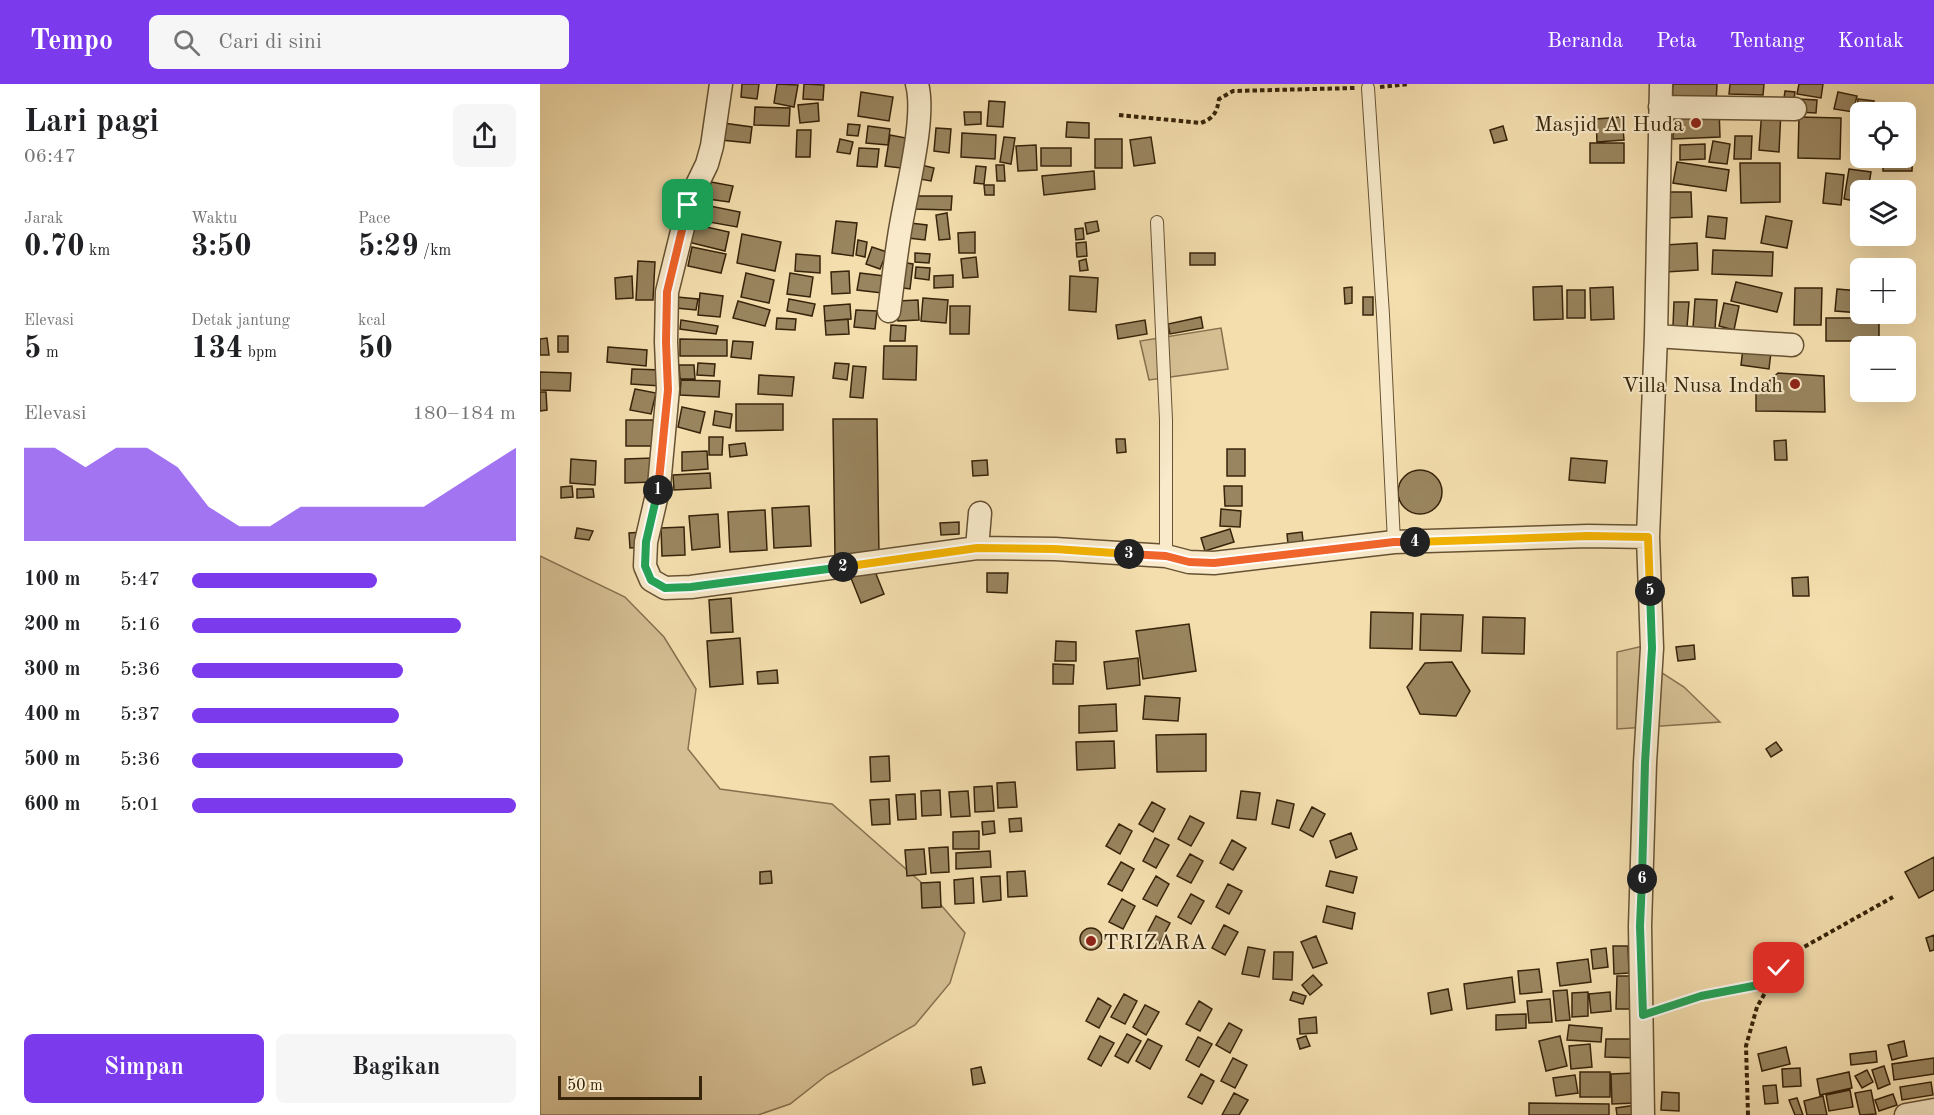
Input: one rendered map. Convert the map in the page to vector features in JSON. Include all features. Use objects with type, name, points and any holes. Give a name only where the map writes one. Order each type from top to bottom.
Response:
[{"type":"street","points":[[721,84],[712,146],[704,171],[690,199],[667,292],[668,390],[659,486],[646,542],[645,566],[651,580],[665,588],[691,587],[977,548],[1055,549],[1166,556],[1189,562],[1214,563],[1394,542],[1588,536],[1648,537]]},
{"type":"street","points":[[889,311],[900,229],[918,129],[920,99],[917,84]]},
{"type":"street","points":[[1644,1115],[1640,926],[1644,775],[1652,648],[1648,537],[1656,336],[1661,84]]},
{"type":"street","points":[[1660,107],[1795,109]]},
{"type":"street","points":[[1656,336],[1792,345]]},
{"type":"street","points":[[977,548],[980,513]]},
{"type":"street","points":[[1906,1115],[1934,1110]]},
{"type":"lane","points":[[1368,88],[1383,315],[1394,542]]},
{"type":"lane","points":[[1156,222],[1166,420],[1166,556]]},
{"type":"path","points":[[1119,115],[1201,123],[1212,119],[1219,99],[1233,92],[1368,88],[1409,84]]},
{"type":"path","points":[[1748,1115],[1746,1046],[1757,1007],[1769,983],[1779,968],[1804,947],[1893,897]]},
{"type":"path","points":[[1643,1015],[1701,996],[1769,983]]},
{"type":"shaded area","points":[[1221,328],[1228,369],[1149,380],[1140,341]]},
{"type":"shaded area","points":[[540,556],[625,597],[664,637],[696,689],[688,749],[720,789],[832,804],[923,884],[965,933],[950,983],[915,1025],[827,1075],[790,1104],[758,1115],[540,1115]]},
{"type":"shaded area","points":[[1643,646],[1662,673],[1684,687],[1720,722],[1617,729],[1617,652]]},
{"type":"building","points":[[742,84],[759,84],[757,99],[741,97]]},
{"type":"building","points":[[777,84],[798,85],[794,107],[774,103]]},
{"type":"building","points":[[804,84],[824,85],[823,100],[803,99]]},
{"type":"building","points":[[1673,84],[1717,84],[1716,104],[1672,103]]},
{"type":"building","points":[[1730,84],[1764,84],[1763,95],[1729,94]]},
{"type":"building","points":[[1799,84],[1823,84],[1821,98],[1797,94]]},
{"type":"building","points":[[1785,91],[1795,92],[1793,106],[1783,105]]},
{"type":"building","points":[[861,92],[893,97],[889,121],[858,116]]},
{"type":"building","points":[[1838,92],[1857,96],[1856,102],[1850,102],[1850,112],[1834,109]]},
{"type":"building","points":[[1799,99],[1817,100],[1816,113],[1797,112]]},
{"type":"building","points":[[1858,99],[1874,101],[1874,102],[1858,102]]},
{"type":"building","points":[[989,101],[1005,102],[1003,127],[987,126]]},
{"type":"building","points":[[818,103],[819,121],[800,123],[798,105]]},
{"type":"building","points":[[755,107],[790,108],[789,126],[754,125]]},
{"type":"building","name":"Masjid Al Huda","points":[[1719,108],[1720,137],[1673,139],[1673,110]]},
{"type":"building","points":[[1762,109],[1781,110],[1779,152],[1759,150]]},
{"type":"building","points":[[964,112],[981,112],[981,124],[965,125]]},
{"type":"building","points":[[1622,117],[1624,140],[1597,142],[1596,119]]},
{"type":"building","points":[[1799,117],[1841,118],[1840,159],[1798,158]]},
{"type":"building","points":[[1067,122],[1089,123],[1089,138],[1066,137]]},
{"type":"building","points":[[723,123],[752,127],[750,143],[721,140]]},
{"type":"building","points":[[848,124],[860,125],[858,136],[847,135]]},
{"type":"building","points":[[868,126],[890,129],[888,145],[866,143]]},
{"type":"building","points":[[1503,126],[1507,140],[1494,143],[1490,130]]},
{"type":"building","points":[[936,128],[951,129],[949,153],[934,151]]},
{"type":"building","points":[[797,130],[811,130],[810,157],[796,157]]},
{"type":"building","points":[[962,133],[996,135],[995,159],[961,157]]},
{"type":"building","points":[[890,135],[906,138],[901,168],[885,166]]},
{"type":"building","points":[[1735,136],[1752,136],[1751,159],[1734,159]]},
{"type":"building","points":[[1004,137],[1015,138],[1011,164],[1000,162]]},
{"type":"building","points":[[1151,137],[1155,163],[1134,166],[1130,140]]},
{"type":"building","points":[[840,139],[853,142],[850,154],[837,152]]},
{"type":"building","points":[[1095,139],[1122,139],[1122,168],[1095,168]]},
{"type":"building","points":[[1713,141],[1730,144],[1727,164],[1709,162]]},
{"type":"building","points":[[1590,143],[1624,143],[1624,163],[1590,163]]},
{"type":"building","points":[[1705,144],[1705,159],[1680,160],[1680,145]]},
{"type":"building","points":[[1036,145],[1037,170],[1018,171],[1016,146]]},
{"type":"building","points":[[859,148],[879,149],[877,167],[857,166]]},
{"type":"building","points":[[1041,148],[1071,148],[1071,166],[1041,166]]},
{"type":"building","points":[[1677,162],[1729,170],[1726,191],[1673,183]]},
{"type":"building","points":[[1740,163],[1780,163],[1780,202],[1741,203]]},
{"type":"building","points":[[917,164],[934,168],[931,181],[914,178]]},
{"type":"building","points":[[996,165],[1004,165],[1005,181],[997,181]]},
{"type":"building","points":[[976,166],[986,167],[984,184],[974,183]]},
{"type":"building","points":[[1883,168],[1912,168],[1912,171],[1883,171]]},
{"type":"building","points":[[1849,169],[1871,172],[1870,180],[1850,180],[1850,200],[1844,199]]},
{"type":"building","points":[[1094,171],[1095,189],[1044,195],[1042,176]]},
{"type":"building","points":[[1826,173],[1844,175],[1841,205],[1823,203]]},
{"type":"building","points":[[711,182],[733,186],[729,202],[708,199]]},
{"type":"building","points":[[984,185],[994,185],[994,195],[985,195]]},
{"type":"building","points":[[1664,192],[1691,192],[1692,217],[1664,218]]},
{"type":"building","points":[[913,196],[952,196],[951,210],[913,209]]},
{"type":"building","points":[[695,203],[740,212],[737,227],[692,219]]},
{"type":"building","points":[[947,213],[950,239],[939,240],[936,215]]},
{"type":"building","points":[[1708,216],[1727,218],[1725,239],[1706,237]]},
{"type":"building","points":[[1766,216],[1792,221],[1787,248],[1761,243]]},
{"type":"building","points":[[836,221],[857,223],[853,256],[832,253]]},
{"type":"building","points":[[1097,221],[1099,231],[1087,234],[1085,223]]},
{"type":"building","points":[[910,223],[927,225],[925,240],[908,238]]},
{"type":"building","points":[[693,224],[729,232],[725,251],[688,242]]},
{"type":"building","points":[[1083,228],[1084,239],[1076,240],[1075,229]]},
{"type":"building","points":[[975,232],[975,253],[959,253],[958,233]]},
{"type":"building","points":[[742,234],[781,242],[775,271],[737,263]]},
{"type":"building","points":[[858,240],[867,242],[865,257],[856,255]]},
{"type":"building","points":[[1086,242],[1087,256],[1077,257],[1076,243]]},
{"type":"building","points":[[1697,243],[1698,270],[1666,272],[1665,245]]},
{"type":"building","points":[[692,247],[726,254],[721,273],[688,266]]},
{"type":"building","points":[[872,247],[887,252],[880,269],[866,264]]},
{"type":"building","points":[[1713,250],[1773,252],[1772,276],[1712,274]]},
{"type":"building","points":[[915,253],[930,254],[929,263],[915,262]]},
{"type":"building","points":[[1190,253],[1215,253],[1215,265],[1190,265]]},
{"type":"building","points":[[796,254],[820,256],[820,273],[795,271]]},
{"type":"building","points":[[976,257],[978,277],[963,278],[961,259]]},
{"type":"building","points":[[1086,259],[1088,270],[1080,271],[1079,261]]},
{"type":"building","points":[[638,261],[655,262],[653,300],[636,300]]},
{"type":"building","points":[[900,262],[913,264],[910,289],[897,287]]},
{"type":"building","points":[[916,267],[930,268],[929,280],[915,278]]},
{"type":"building","points":[[849,271],[850,293],[832,294],[831,272]]},
{"type":"building","points":[[746,273],[774,280],[769,303],[741,297]]},
{"type":"building","points":[[790,273],[813,277],[810,297],[787,294]]},
{"type":"building","points":[[860,273],[884,276],[882,293],[857,290]]},
{"type":"building","points":[[953,275],[953,287],[934,288],[934,276]]},
{"type":"building","points":[[632,276],[633,298],[616,299],[615,278]]},
{"type":"building","points":[[1070,276],[1098,278],[1096,312],[1069,310]]},
{"type":"building","points":[[1736,282],[1782,293],[1777,312],[1731,301]]},
{"type":"building","points":[[1562,286],[1563,319],[1534,320],[1533,287]]},
{"type":"building","points":[[1352,287],[1352,303],[1345,304],[1344,288]]},
{"type":"building","points":[[1613,287],[1614,319],[1591,320],[1590,288]]},
{"type":"building","points":[[1795,288],[1822,288],[1821,325],[1794,325]]},
{"type":"building","points":[[1837,289],[1850,290],[1850,312],[1835,311]]},
{"type":"building","points":[[1567,290],[1585,290],[1585,318],[1567,318]]},
{"type":"building","points":[[700,293],[723,296],[720,317],[698,315]]},
{"type":"building","points":[[677,297],[698,299],[696,310],[676,308]]},
{"type":"building","points":[[1363,297],[1373,297],[1373,315],[1363,315]]},
{"type":"building","points":[[923,298],[948,300],[946,323],[921,321]]},
{"type":"building","points":[[789,299],[815,304],[812,316],[787,311]]},
{"type":"building","points":[[1695,299],[1717,300],[1715,329],[1693,328]]},
{"type":"building","points":[[918,300],[919,320],[898,321],[897,301]]},
{"type":"building","points":[[738,301],[770,310],[765,326],[733,318]]},
{"type":"building","points":[[1674,302],[1689,302],[1687,327],[1673,326]]},
{"type":"building","points":[[1724,303],[1739,306],[1734,330],[1719,326]]},
{"type":"building","points":[[850,304],[851,319],[825,321],[824,306]]},
{"type":"building","points":[[950,306],[970,306],[969,334],[950,334]]},
{"type":"building","points":[[856,310],[877,311],[875,329],[854,327]]},
{"type":"building","points":[[1201,317],[1203,328],[1170,334],[1168,324]]},
{"type":"building","points":[[777,318],[796,319],[795,330],[776,329]]},
{"type":"building","points":[[1826,318],[1850,318],[1850,324],[1879,324],[1879,336],[1850,336],[1850,341],[1826,341]]},
{"type":"building","points":[[848,319],[849,334],[826,335],[825,321]]},
{"type":"building","points":[[681,320],[718,326],[716,334],[680,329]]},
{"type":"building","points":[[1145,320],[1147,334],[1118,339],[1116,325]]},
{"type":"building","points":[[891,325],[906,326],[905,341],[890,341]]},
{"type":"building","points":[[558,336],[568,336],[568,352],[558,352]]},
{"type":"building","points":[[547,338],[549,355],[540,355],[540,339]]},
{"type":"building","points":[[680,339],[727,340],[727,356],[680,356]]},
{"type":"building","points":[[733,341],[753,342],[751,359],[731,357]]},
{"type":"building","points":[[884,346],[917,346],[916,380],[883,379]]},
{"type":"building","points":[[608,347],[647,350],[646,366],[607,362]]},
{"type":"building","points":[[1743,348],[1771,352],[1769,369],[1741,365]]},
{"type":"building","points":[[698,363],[715,364],[714,376],[697,375]]},
{"type":"building","points":[[835,363],[849,364],[847,380],[833,378]]},
{"type":"building","points":[[679,365],[694,365],[695,379],[680,379]]},
{"type":"building","points":[[853,366],[866,367],[863,398],[850,397]]},
{"type":"building","points":[[632,369],[662,370],[661,386],[631,384]]},
{"type":"building","points":[[540,372],[571,373],[570,391],[540,390]]},
{"type":"building","name":"Villa Nusa Indah","points":[[1778,373],[1824,376],[1825,412],[1756,411],[1756,393]]},
{"type":"building","points":[[759,375],[794,377],[792,396],[758,394]]},
{"type":"building","points":[[681,380],[720,381],[719,397],[680,395]]},
{"type":"building","points":[[635,389],[656,393],[651,414],[630,410]]},
{"type":"building","points":[[540,392],[546,392],[547,410],[540,411]]},
{"type":"building","points":[[736,404],[783,404],[783,430],[736,431]]},
{"type":"building","points":[[682,407],[705,412],[700,433],[678,427]]},
{"type":"building","points":[[715,411],[732,414],[730,428],[713,425]]},
{"type":"building","points":[[833,419],[877,419],[879,556],[835,557]]},
{"type":"building","points":[[626,420],[656,420],[655,446],[626,446]]},
{"type":"building","points":[[709,437],[723,437],[722,455],[709,455]]},
{"type":"building","points":[[1116,439],[1125,439],[1126,452],[1117,453]]},
{"type":"building","points":[[1786,440],[1787,460],[1775,460],[1774,441]]},
{"type":"building","points":[[745,443],[747,455],[730,457],[729,445]]},
{"type":"building","points":[[1227,449],[1245,449],[1245,476],[1227,476]]},
{"type":"building","points":[[707,451],[708,469],[682,471],[682,452]]},
{"type":"building","points":[[653,458],[653,482],[625,483],[625,459]]},
{"type":"building","points":[[1571,458],[1607,461],[1605,483],[1569,480]]},
{"type":"building","points":[[571,459],[596,461],[595,485],[570,483]]},
{"type":"building","points":[[987,460],[988,475],[973,476],[972,461]]},
{"type":"building","points":[[1420,470],[1436,476],[1442,492],[1436,508],[1420,514],[1404,508],[1398,492],[1404,476]]},
{"type":"building","points":[[710,473],[711,488],[674,490],[673,475]]},
{"type":"building","points":[[572,486],[573,497],[561,498],[561,487]]},
{"type":"building","points":[[1224,486],[1242,486],[1242,506],[1225,506]]},
{"type":"building","points":[[577,489],[593,489],[594,497],[577,498]]},
{"type":"building","points":[[809,506],[811,546],[774,548],[772,508]]},
{"type":"building","points":[[1221,509],[1241,511],[1240,527],[1220,526]]},
{"type":"building","points":[[765,510],[767,550],[730,552],[728,512]]},
{"type":"building","points":[[718,514],[720,547],[692,550],[689,516]]},
{"type":"building","points":[[959,522],[959,534],[941,535],[940,523]]},
{"type":"building","points":[[684,527],[685,555],[662,556],[661,528]]},
{"type":"building","points":[[577,528],[593,531],[589,540],[575,538]]},
{"type":"building","points":[[1230,529],[1234,542],[1205,551],[1201,538]]},
{"type":"building","points":[[643,532],[644,547],[630,548],[629,533]]},
{"type":"building","points":[[1302,532],[1303,541],[1288,544],[1287,534]]},
{"type":"building","points":[[872,564],[884,594],[861,603],[849,573]]},
{"type":"building","points":[[987,573],[1008,573],[1007,593],[987,592]]},
{"type":"building","points":[[1808,577],[1809,596],[1793,596],[1792,578]]},
{"type":"building","points":[[731,598],[733,632],[711,633],[709,600]]},
{"type":"building","points":[[1371,612],[1413,613],[1412,649],[1370,648]]},
{"type":"building","points":[[1421,614],[1463,615],[1461,651],[1420,650]]},
{"type":"building","points":[[1483,617],[1525,618],[1524,654],[1482,653]]},
{"type":"building","points":[[1189,624],[1196,671],[1143,679],[1136,631]]},
{"type":"building","points":[[740,638],[743,684],[710,687],[707,641]]},
{"type":"building","points":[[1056,641],[1076,642],[1076,661],[1055,661]]},
{"type":"building","points":[[1694,645],[1695,659],[1678,661],[1676,647]]},
{"type":"building","points":[[1138,658],[1140,685],[1107,689],[1104,662]]},
{"type":"building","points":[[1452,662],[1470,691],[1456,716],[1420,714],[1407,687],[1425,663]]},
{"type":"building","points":[[1053,664],[1074,665],[1073,684],[1053,684]]},
{"type":"building","points":[[777,670],[778,683],[758,684],[757,672]]},
{"type":"building","points":[[1145,696],[1180,698],[1178,721],[1143,719]]},
{"type":"building","points":[[1116,704],[1117,731],[1079,733],[1079,706]]},
{"type":"building","points":[[1206,734],[1206,771],[1157,772],[1156,735]]},
{"type":"building","points":[[1114,741],[1115,768],[1077,770],[1076,742]]},
{"type":"building","points":[[1776,742],[1782,750],[1771,757],[1766,749]]},
{"type":"building","points":[[889,756],[890,781],[871,782],[870,757]]},
{"type":"building","points":[[1015,782],[1017,807],[998,808],[997,783]]},
{"type":"building","points":[[992,786],[994,811],[975,812],[974,787]]},
{"type":"building","points":[[940,790],[941,815],[922,816],[921,791]]},
{"type":"building","points":[[968,791],[970,816],[951,817],[949,792]]},
{"type":"building","points":[[1241,791],[1260,793],[1256,820],[1237,818]]},
{"type":"building","points":[[915,794],[916,819],[898,820],[896,795]]},
{"type":"building","points":[[889,799],[890,824],[872,825],[870,800]]},
{"type":"building","points":[[1277,800],[1294,804],[1289,828],[1272,824]]},
{"type":"building","points":[[1152,802],[1165,809],[1153,832],[1139,824]]},
{"type":"building","points":[[1312,807],[1325,814],[1313,837],[1300,830]]},
{"type":"building","points":[[1190,816],[1204,823],[1191,846],[1178,839]]},
{"type":"building","points":[[1021,818],[1022,831],[1010,832],[1009,819]]},
{"type":"building","points":[[994,821],[995,833],[983,835],[982,822]]},
{"type":"building","points":[[1119,824],[1132,831],[1120,854],[1106,846]]},
{"type":"building","points":[[979,831],[979,849],[953,849],[953,832]]},
{"type":"building","points":[[1351,833],[1357,849],[1336,858],[1330,841]]},
{"type":"building","points":[[1155,838],[1169,845],[1156,868],[1143,861]]},
{"type":"building","points":[[1232,840],[1246,848],[1233,870],[1220,863]]},
{"type":"building","points":[[948,847],[949,872],[931,873],[929,848]]},
{"type":"building","points":[[924,849],[926,874],[907,876],[905,850]]},
{"type":"building","points":[[990,851],[991,867],[956,869],[956,853]]},
{"type":"building","points":[[1190,854],[1203,861],[1191,883],[1177,876]]},
{"type":"building","points":[[1934,857],[1934,890],[1919,898],[1905,872]]},
{"type":"building","points":[[1121,862],[1134,869],[1122,891],[1108,884]]},
{"type":"building","points":[[771,871],[772,883],[760,884],[760,872]]},
{"type":"building","points":[[1025,871],[1027,896],[1008,897],[1007,872]]},
{"type":"building","points":[[1330,871],[1357,877],[1353,893],[1326,886]]},
{"type":"building","points":[[1000,876],[1001,900],[983,902],[981,877]]},
{"type":"building","points":[[1156,876],[1169,884],[1157,906],[1143,899]]},
{"type":"building","points":[[973,878],[974,903],[955,904],[954,880]]},
{"type":"building","points":[[940,882],[941,907],[922,908],[921,883]]},
{"type":"building","points":[[1228,884],[1242,891],[1229,914],[1216,907]]},
{"type":"building","points":[[1191,894],[1204,901],[1191,924],[1178,917]]},
{"type":"building","points":[[1122,899],[1135,906],[1123,929],[1109,922]]},
{"type":"building","points":[[1327,906],[1355,913],[1352,929],[1323,922]]},
{"type":"building","points":[[1156,916],[1170,923],[1158,946],[1144,939]]},
{"type":"building","points":[[1224,925],[1238,932],[1225,955],[1212,948]]},
{"type":"building","name":"TRIZARA","points":[[1091,928],[1099,931],[1102,939],[1099,947],[1091,950],[1083,947],[1080,939],[1083,931]]},
{"type":"building","points":[[1934,935],[1934,950],[1930,951],[1926,938]]},
{"type":"building","points":[[1316,936],[1327,963],[1313,968],[1301,942]]},
{"type":"building","points":[[1613,946],[1628,946],[1629,973],[1614,974]]},
{"type":"building","points":[[1248,947],[1265,950],[1259,977],[1242,974]]},
{"type":"building","points":[[1606,948],[1608,967],[1593,969],[1591,950]]},
{"type":"building","points":[[1274,952],[1293,952],[1292,980],[1273,979]]},
{"type":"building","points":[[1588,959],[1591,982],[1560,986],[1557,963]]},
{"type":"building","points":[[1539,969],[1542,992],[1520,994],[1518,971]]},
{"type":"building","points":[[1313,975],[1322,985],[1310,995],[1302,985]]},
{"type":"building","points":[[1617,976],[1635,976],[1635,1009],[1616,1009]]},
{"type":"building","points":[[1512,977],[1515,1002],[1467,1009],[1464,984]]},
{"type":"building","points":[[1448,989],[1452,1010],[1431,1014],[1428,993]]},
{"type":"building","points":[[1567,990],[1570,1020],[1556,1021],[1553,991]]},
{"type":"building","points":[[1293,992],[1306,996],[1303,1004],[1290,1000]]},
{"type":"building","points":[[1588,992],[1588,1016],[1572,1017],[1572,993]]},
{"type":"building","points":[[1610,992],[1611,1011],[1591,1013],[1589,994]]},
{"type":"building","points":[[1124,994],[1137,1001],[1125,1024],[1111,1017]]},
{"type":"building","points":[[1098,998],[1111,1006],[1099,1028],[1086,1021]]},
{"type":"building","points":[[1550,999],[1552,1022],[1529,1023],[1527,1001]]},
{"type":"building","points":[[1199,1001],[1212,1009],[1200,1031],[1186,1024]]},
{"type":"building","points":[[1145,1005],[1159,1012],[1146,1035],[1133,1027]]},
{"type":"building","points":[[1526,1014],[1526,1028],[1496,1030],[1496,1015]]},
{"type":"building","points":[[1316,1017],[1317,1033],[1300,1034],[1299,1019]]},
{"type":"building","points":[[1229,1023],[1242,1030],[1230,1053],[1216,1045]]},
{"type":"building","points":[[1569,1025],[1602,1028],[1601,1042],[1567,1040]]},
{"type":"building","points":[[1127,1034],[1141,1041],[1128,1063],[1115,1056]]},
{"type":"building","points":[[1100,1036],[1114,1043],[1101,1066],[1088,1059]]},
{"type":"building","points":[[1306,1036],[1310,1046],[1300,1049],[1297,1039]]},
{"type":"building","points":[[1560,1036],[1567,1066],[1546,1071],[1539,1041]]},
{"type":"building","points":[[1198,1037],[1212,1044],[1199,1067],[1186,1060]]},
{"type":"building","points":[[1148,1039],[1162,1046],[1150,1069],[1136,1061]]},
{"type":"building","points":[[1606,1039],[1641,1039],[1640,1058],[1605,1057]]},
{"type":"building","points":[[1904,1041],[1907,1056],[1892,1060],[1888,1045]]},
{"type":"building","points":[[1590,1044],[1592,1067],[1571,1069],[1569,1046]]},
{"type":"building","points":[[1786,1047],[1790,1064],[1762,1071],[1758,1054]]},
{"type":"building","points":[[1876,1051],[1877,1062],[1851,1065],[1850,1054]]},
{"type":"building","points":[[1233,1058],[1247,1065],[1235,1088],[1221,1081]]},
{"type":"building","points":[[1934,1058],[1934,1074],[1894,1080],[1892,1064]]},
{"type":"building","points":[[1884,1066],[1890,1084],[1878,1089],[1872,1070]]},
{"type":"building","points":[[981,1067],[985,1083],[973,1085],[971,1069]]},
{"type":"building","points":[[1800,1068],[1801,1086],[1783,1087],[1782,1069]]},
{"type":"building","points":[[1867,1070],[1873,1082],[1862,1088],[1855,1076]]},
{"type":"building","points":[[1580,1072],[1610,1072],[1610,1097],[1580,1097]]},
{"type":"building","points":[[1849,1072],[1852,1088],[1820,1095],[1817,1079]]},
{"type":"building","points":[[1635,1073],[1636,1103],[1612,1104],[1611,1074]]},
{"type":"building","points":[[1201,1074],[1214,1081],[1202,1104],[1188,1097]]},
{"type":"building","points":[[1575,1075],[1578,1093],[1556,1096],[1553,1078]]},
{"type":"building","points":[[1931,1082],[1933,1095],[1902,1100],[1900,1087]]},
{"type":"building","points":[[1776,1085],[1778,1103],[1765,1104],[1763,1086]]},
{"type":"building","points":[[1850,1090],[1853,1107],[1829,1111],[1826,1095]]},
{"type":"building","points":[[1871,1090],[1876,1114],[1860,1115],[1855,1093]]},
{"type":"building","points":[[1662,1092],[1679,1093],[1679,1111],[1661,1110]]},
{"type":"building","points":[[1234,1093],[1248,1100],[1239,1115],[1222,1115]]},
{"type":"building","points":[[1893,1094],[1897,1105],[1879,1111],[1875,1100]]},
{"type":"building","points":[[1823,1096],[1827,1115],[1807,1115],[1804,1101]]},
{"type":"building","points":[[1797,1098],[1803,1115],[1795,1115],[1789,1100]]},
{"type":"building","points":[[1529,1103],[1609,1104],[1609,1115],[1529,1115]]},
{"type":"building","points":[[1637,1105],[1635,1115],[1617,1115],[1616,1108]]},
{"type":"place","name":"Masjid Al Huda","points":[[1696,123]]},
{"type":"place","name":"Villa Nusa Indah","points":[[1795,384]]},
{"type":"place","name":"TRIZARA","points":[[1091,941]]},
{"type":"route","points":[[688,205],[667,292],[668,390],[659,486],[646,542],[645,566],[651,580],[665,588],[691,587],[977,548],[1055,549],[1166,556],[1189,562],[1214,563],[1394,542],[1588,536],[1648,537],[1652,648],[1642,844],[1640,926],[1643,1015],[1701,996],[1769,983],[1779,968]]}]
